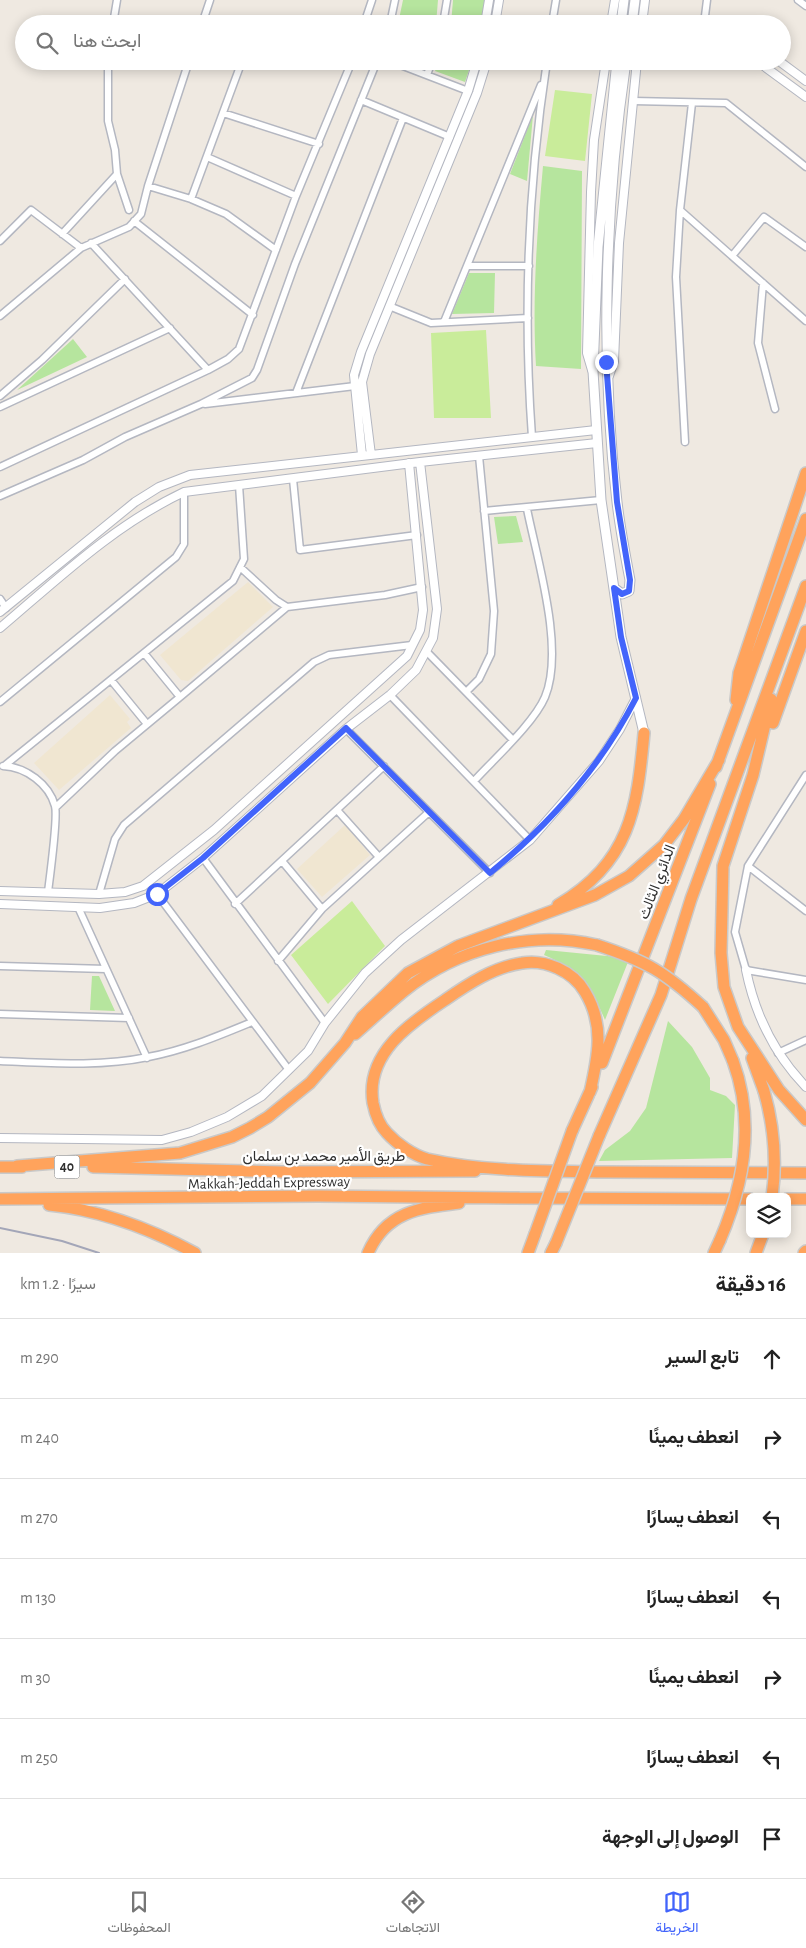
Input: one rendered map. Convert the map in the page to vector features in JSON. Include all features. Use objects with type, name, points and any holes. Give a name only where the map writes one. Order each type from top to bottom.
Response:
[{"type":"highway","points":[[735,715],[738,673],[805,477]]},
{"type":"highway","name":"الدائري الثالث","points":[[528,1253],[572,1131],[635,981],[719,760],[806,519]]},
{"type":"highway","points":[[553,1248],[598,1136],[661,995],[691,899],[806,586]]},
{"type":"highway","points":[[806,631],[755,769],[723,866],[720,954],[724,987],[738,1027],[779,1090],[806,1120]]},
{"type":"highway","points":[[755,769],[771,705],[774,675]]},
{"type":"highway","points":[[532,920],[586,886],[605,867],[618,847],[630,826],[636,803],[644,733]]},
{"type":"highway","points":[[345,1043],[362,1017],[408,973],[458,946],[595,895],[629,876],[664,844],[684,819],[719,760]]},
{"type":"highway","points":[[16,1166],[160,1157],[195,1150],[232,1137],[268,1117],[297,1094],[345,1043],[404,991],[442,967],[478,950],[509,943],[551,939],[597,945],[653,966],[675,981],[703,1007],[724,1040],[742,1094],[746,1133],[744,1162],[731,1210],[714,1253]]},
{"type":"highway","points":[[590,1092],[599,1050],[596,1017],[585,991],[575,979],[560,969],[544,963],[523,962],[500,969],[470,982],[418,1018],[398,1035],[384,1053],[375,1072],[371,1092],[375,1112],[385,1132],[401,1146],[425,1158],[514,1171],[806,1173]]},
{"type":"highway","points":[[744,1038],[771,1115],[774,1180],[772,1193]]},
{"type":"highway","name":"40","points":[[0,1167],[16,1166]]},
{"type":"highway","name":"طريق الأمير محمد بن سلمان","points":[[16,1166],[282,1172],[514,1171]]},
{"type":"highway","name":"Makkah-Jeddah Expressway","points":[[0,1201],[19,1198],[195,1199],[318,1196],[519,1198]]},
{"type":"highway","points":[[368,1253],[375,1236],[394,1219],[422,1208],[519,1198],[746,1199]]},
{"type":"highway","points":[[791,1199],[806,1199]]},
{"type":"highway","points":[[0,1201],[68,1207],[102,1214],[154,1232],[195,1253]]},
{"type":"highway","points":[[756,1253],[762,1238]]},
{"type":"main road","points":[[622,15],[624,0]]},
{"type":"main road","points":[[633,15],[635,0]]},
{"type":"main road","points":[[616,70],[598,247],[593,371],[600,500],[621,637],[644,733]]},
{"type":"main road","points":[[614,588],[622,594],[629,591],[630,580],[617,502],[608,381],[610,248],[619,110],[625,70]]},
{"type":"street","points":[[114,15],[117,0]]},
{"type":"street","points":[[205,15],[210,0]]},
{"type":"street","points":[[367,15],[372,0]]},
{"type":"street","points":[[392,15],[395,0]]},
{"type":"street","points":[[444,15],[447,0]]},
{"type":"street","points":[[486,15],[489,0]]},
{"type":"street","points":[[496,15],[499,0]]},
{"type":"street","points":[[554,15],[556,0]]},
{"type":"street","points":[[612,15],[615,0]]},
{"type":"street","points":[[643,15],[645,0]]},
{"type":"street","points":[[705,15],[707,0]]},
{"type":"street","points":[[798,0],[805,4]]},
{"type":"street","points":[[108,70],[108,120],[115,150],[117,174],[129,210]]},
{"type":"street","points":[[0,316],[80,248],[129,227],[141,214],[148,186],[186,70]]},
{"type":"street","points":[[191,199],[239,70]]},
{"type":"street","points":[[0,467],[208,370],[228,360],[239,349],[254,315],[296,196],[348,70]]},
{"type":"street","points":[[0,496],[83,460],[125,437],[201,404],[252,378],[257,370],[294,264],[373,70]]},
{"type":"street","points":[[412,70],[468,91]]},
{"type":"street","points":[[427,76],[429,70]]},
{"type":"street","points":[[362,455],[354,374],[361,352],[450,137],[474,70]]},
{"type":"street","points":[[370,455],[362,382],[370,354],[477,93],[484,70]]},
{"type":"street","points":[[532,437],[527,368],[529,266],[545,70]]},
{"type":"street","points":[[593,371],[587,353],[590,192],[594,140],[605,70]]},
{"type":"street","points":[[608,381],[614,361],[619,242],[636,70]]},
{"type":"street","points":[[769,70],[805,96]]},
{"type":"street","points":[[791,70],[806,81]]},
{"type":"street","points":[[444,322],[544,78]]},
{"type":"street","points":[[361,100],[450,137]]},
{"type":"street","points":[[633,102],[726,104],[806,167]]},
{"type":"street","points":[[685,442],[676,277],[680,210],[692,103]]},
{"type":"street","points":[[223,113],[319,144]]},
{"type":"street","points":[[296,393],[402,118]]},
{"type":"street","points":[[207,157],[296,196]]},
{"type":"street","points":[[62,234],[117,174]]},
{"type":"street","points":[[148,186],[191,199],[226,214],[276,250]]},
{"type":"street","points":[[0,241],[31,210],[80,248]]},
{"type":"street","points":[[680,210],[806,321]]},
{"type":"street","points":[[732,256],[764,217],[806,247]]},
{"type":"street","points":[[134,221],[254,315]]},
{"type":"street","points":[[91,244],[208,370]]},
{"type":"street","points":[[468,266],[529,266]]},
{"type":"street","points":[[0,396],[42,360],[125,280]]},
{"type":"street","points":[[763,283],[758,343],[775,409]]},
{"type":"street","points":[[389,306],[431,323],[528,318]]},
{"type":"street","points":[[0,407],[170,328]]},
{"type":"street","points":[[201,404],[355,386]]},
{"type":"street","points":[[0,599],[3,610],[136,502],[159,486],[190,475],[596,430]]},
{"type":"street","points":[[0,628],[108,536],[152,507],[184,492],[409,463],[597,443]]},
{"type":"street","points":[[466,692],[479,680],[491,654],[494,610],[479,456]]},
{"type":"street","points":[[0,904],[100,908],[134,903],[157,894],[203,858],[346,728],[390,695],[416,670],[433,638],[437,608],[420,462]]},
{"type":"street","points":[[0,891],[99,894],[125,892],[143,886],[214,830],[407,656],[420,630],[423,610],[409,463]]},
{"type":"street","points":[[293,479],[300,550],[416,534]]},
{"type":"street","points":[[2,766],[234,581],[244,560],[239,485]]},
{"type":"street","points":[[0,702],[176,557],[184,544],[184,492]]},
{"type":"street","points":[[484,511],[600,500]]},
{"type":"street","points":[[474,781],[536,713],[545,696],[552,655],[551,630],[527,508]]},
{"type":"street","points":[[240,567],[276,600],[287,607]]},
{"type":"street","points":[[56,807],[147,724],[287,607],[386,594],[422,587]]},
{"type":"street","points":[[99,894],[115,839],[124,825],[314,662],[329,655],[412,645]]},
{"type":"street","points":[[427,652],[512,739]]},
{"type":"street","points":[[144,653],[180,697]]},
{"type":"street","points":[[111,680],[147,724]]},
{"type":"street","points":[[390,695],[530,840]]},
{"type":"street","points":[[0,1138],[162,1140],[192,1132],[226,1117],[262,1096],[308,1051],[324,1023],[365,973],[408,935],[530,840],[599,761],[620,729],[636,698]]},
{"type":"street","points":[[346,728],[490,873]]},
{"type":"street","points":[[2,766],[12,766],[33,775],[47,790],[56,807],[48,892]]},
{"type":"street","points":[[235,904],[384,766]]},
{"type":"street","points":[[806,775],[748,866],[735,932],[751,994],[763,1026],[778,1053],[806,1087]]},
{"type":"street","points":[[337,810],[379,857]]},
{"type":"street","points":[[278,961],[322,908],[429,812]]},
{"type":"street","points":[[203,858],[324,1023]]},
{"type":"street","points":[[282,861],[322,908]]},
{"type":"street","points":[[748,866],[806,910]]},
{"type":"street","points":[[157,894],[289,1070]]},
{"type":"street","points":[[78,907],[147,1058]]},
{"type":"street","points":[[0,966],[106,969]]},
{"type":"street","points":[[746,970],[806,980]]},
{"type":"street","points":[[0,1014],[129,1018]]},
{"type":"street","points":[[0,1061],[81,1064],[147,1058],[192,1046],[252,1022]]},
{"type":"street","points":[[778,1053],[806,1040]]},
{"type":"shaded area","points":[[248,582],[273,607],[188,681],[181,680],[160,655]]},
{"type":"shaded area","points":[[110,695],[130,719],[127,722],[131,728],[59,790],[34,763]]},
{"type":"shaded area","points":[[345,825],[370,855],[322,897],[297,869]]},
{"type":"green space","points":[[403,0],[438,0],[437,15],[400,15]]},
{"type":"green space","points":[[453,0],[485,0],[484,15],[452,15]]},
{"type":"green space","points":[[435,70],[469,70],[465,82]]},
{"type":"green space","points":[[555,90],[592,94],[585,161],[545,156]]},
{"type":"green space","points":[[533,115],[527,181],[510,174]]},
{"type":"green space","points":[[543,166],[582,171],[581,369],[536,366],[535,291]]},
{"type":"green space","points":[[469,273],[495,273],[494,313],[452,314]]},
{"type":"green space","points":[[486,330],[491,418],[434,418],[431,333]]},
{"type":"green space","points":[[73,339],[87,357],[17,390]]},
{"type":"green space","points":[[516,516],[523,542],[498,544],[494,517]]},
{"type":"green space","points":[[352,901],[385,946],[328,1004],[291,955]]},
{"type":"green space","points":[[546,950],[617,957],[628,962],[605,1020],[589,988],[567,966],[544,955]]},
{"type":"green space","points":[[92,976],[99,976],[115,1011],[90,1010]]},
{"type":"green space","points":[[668,1021],[692,1047],[710,1078],[710,1090],[726,1096],[735,1105],[732,1158],[599,1161],[605,1150],[630,1131],[646,1108]]},
{"type":"railway","points":[[0,1228],[62,1241],[99,1253]]},
{"type":"route","points":[[157,894],[203,858],[346,728],[490,873],[530,840],[599,761],[620,729],[636,698],[621,637],[614,588],[622,594],[629,591],[630,580],[617,502],[606,362]]}]
